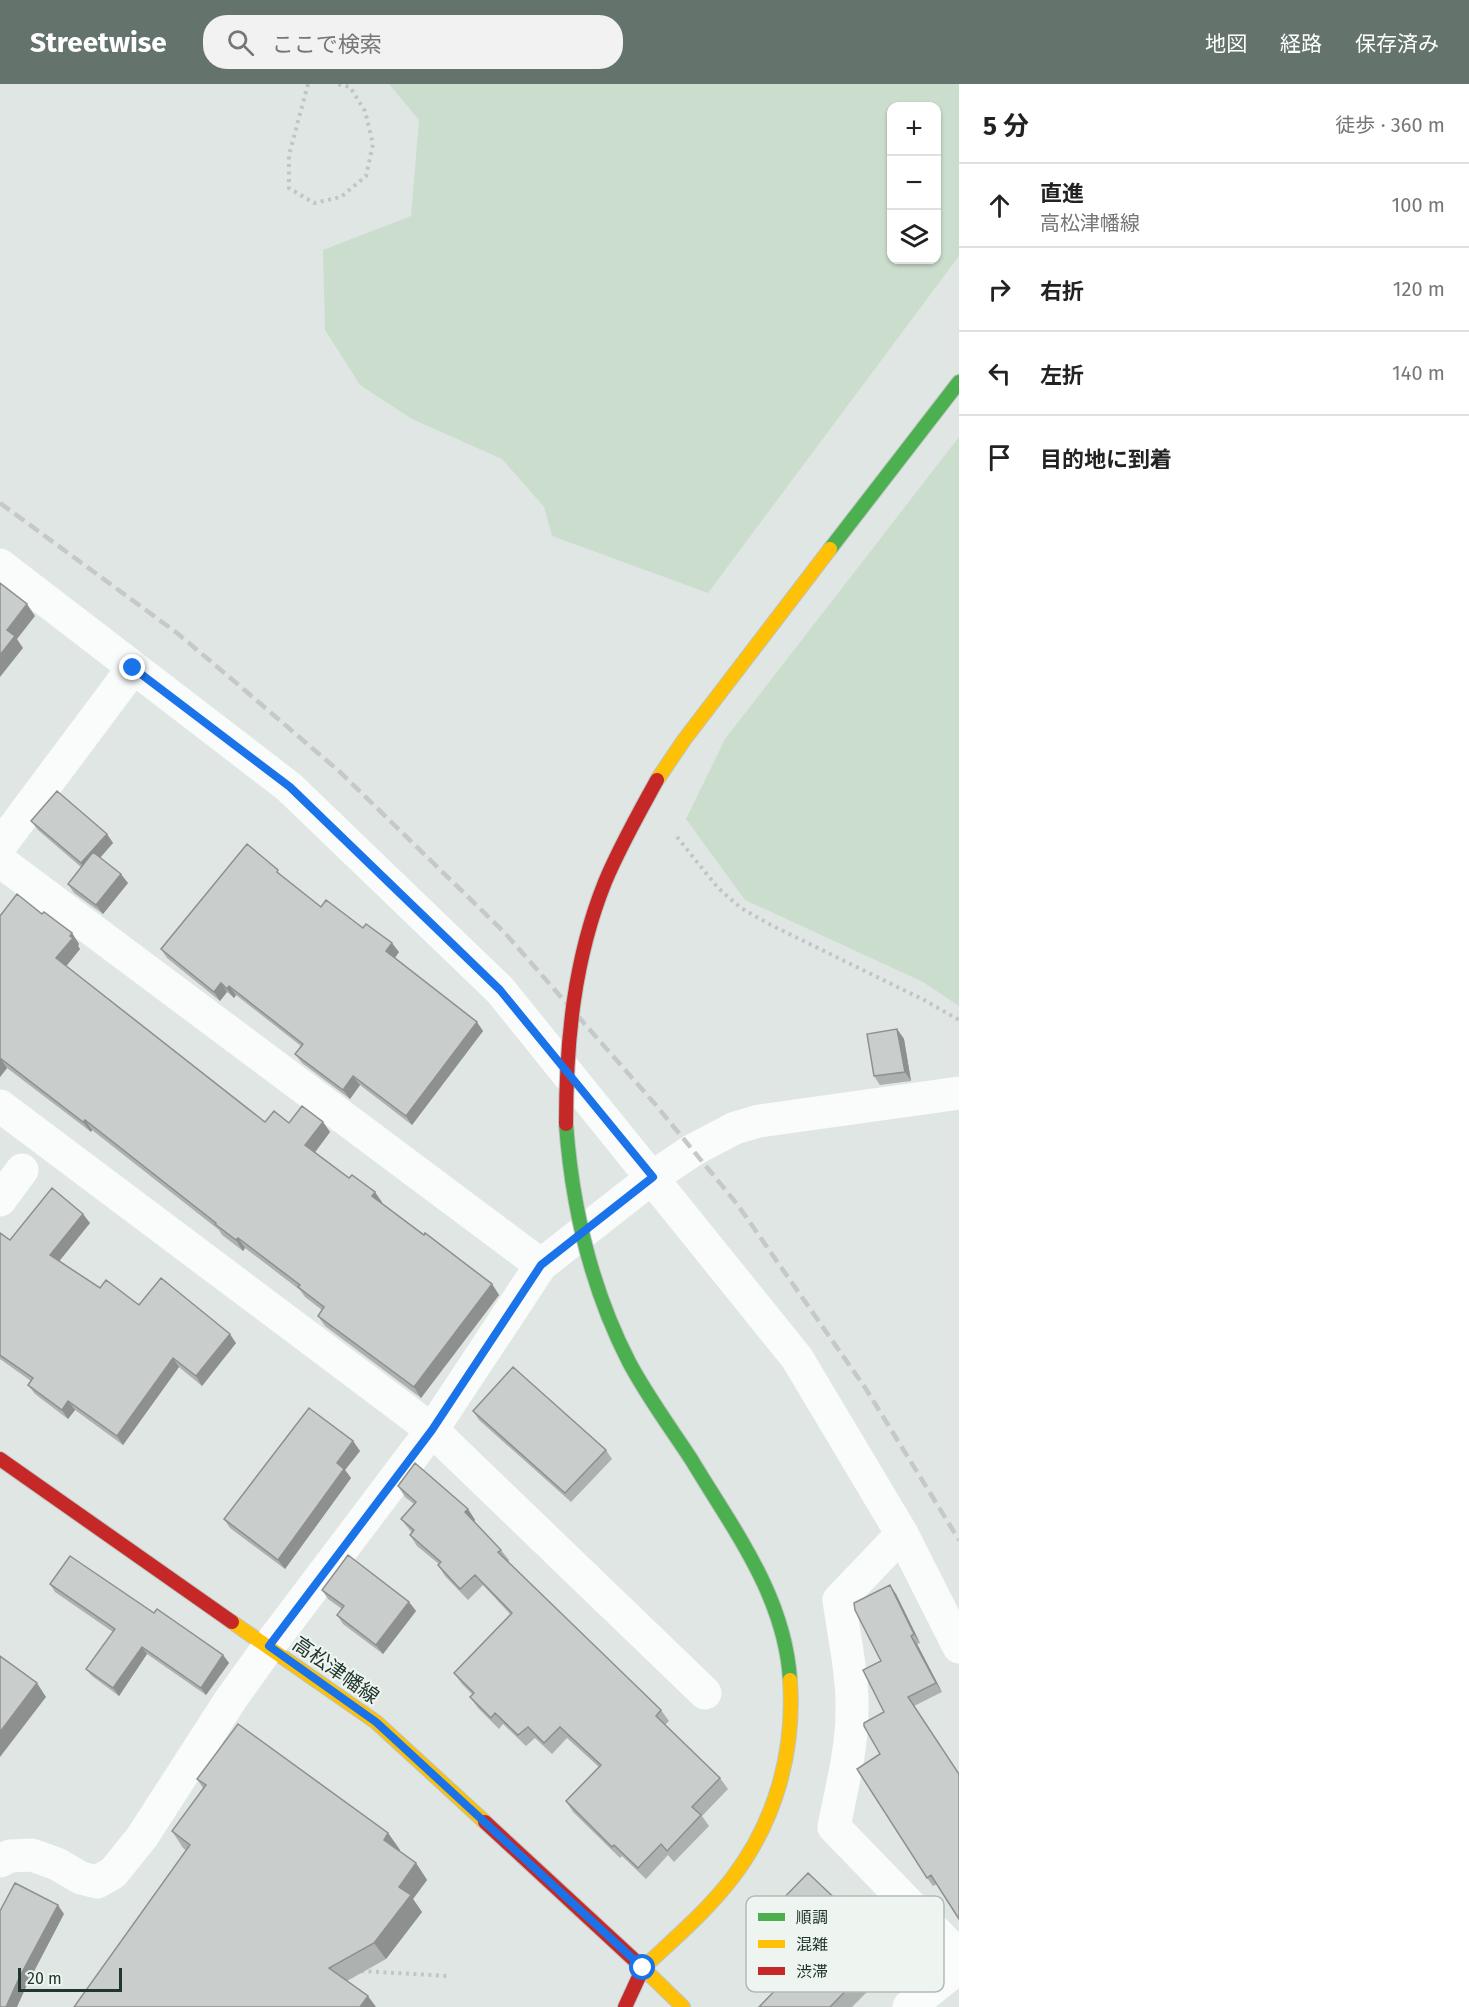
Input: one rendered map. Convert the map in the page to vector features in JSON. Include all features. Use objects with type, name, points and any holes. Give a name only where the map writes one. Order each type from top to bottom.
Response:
[{"type":"street","points":[[625,2007],[643,1968],[733,1877],[760,1835],[779,1789],[790,1740],[791,1681],[785,1641],[770,1593],[622,1347],[597,1286],[579,1223],[569,1158],[565,1092],[569,1026],[584,951],[599,898],[625,838],[657,780],[698,721],[959,382]]},
{"type":"street","points":[[0,565],[290,787],[500,990],[797,1358],[902,1534],[959,1647]]},
{"type":"street","points":[[0,846],[133,668]]},
{"type":"street","points":[[0,861],[541,1265]]},
{"type":"street","points":[[0,1861],[10,1856],[32,1855],[57,1864],[81,1878],[97,1882],[113,1873],[142,1837],[231,1699],[269,1646],[432,1430],[541,1265],[653,1177],[712,1138],[735,1128],[759,1121],[959,1093]]},
{"type":"street","points":[[0,1106],[432,1430],[705,1693]]},
{"type":"street","points":[[0,1200],[22,1170]]},
{"type":"street","name":"高松津幡線","points":[[0,1459],[376,1722],[683,2007]]},
{"type":"street","points":[[901,1896],[834,1827],[852,1712],[839,1600],[902,1534]]},
{"type":"street","points":[[944,1941],[959,1956]]},
{"type":"street","points":[[944,1979],[959,1967]]},
{"type":"street","points":[[909,2007],[928,1992]]},
{"type":"path","points":[[308,84],[289,155],[289,188],[314,203],[341,197],[366,176],[373,144],[365,111],[350,87],[337,84]]},
{"type":"path","points":[[677,837],[718,888],[741,908],[959,1020]]},
{"type":"path","points":[[353,1970],[448,1976]]},
{"type":"green space","points":[[389,84],[959,84],[959,256],[708,593],[552,536],[544,507],[502,459],[412,419],[360,385],[325,330],[323,250],[411,216],[419,120]]},
{"type":"green space","points":[[959,437],[959,1006],[923,982],[745,900],[686,819],[725,739]]},
{"type":"building","points":[[0,583],[27,604],[7,630],[15,636],[0,655]]},
{"type":"building","points":[[57,791],[107,834],[81,863],[31,821]]},
{"type":"building","points":[[247,844],[278,870],[277,872],[321,907],[326,900],[363,928],[366,924],[392,943],[386,951],[477,1022],[406,1116],[353,1076],[343,1090],[295,1054],[303,1044],[229,986],[227,989],[221,983],[214,992],[161,949]]},
{"type":"building","points":[[93,852],[121,874],[96,905],[68,884]]},
{"type":"building","points":[[17,894],[42,914],[44,912],[72,933],[70,936],[73,938],[56,958],[265,1122],[274,1111],[289,1123],[302,1106],[323,1122],[305,1145],[349,1178],[352,1175],[375,1192],[372,1196],[492,1284],[414,1387],[318,1316],[324,1307],[298,1287],[300,1285],[238,1238],[236,1240],[85,1120],[83,1122],[0,1058],[0,916]]},
{"type":"building","points":[[897,1029],[905,1072],[874,1076],[867,1034]]},
{"type":"building","points":[[52,1188],[83,1214],[50,1255],[100,1288],[106,1280],[139,1305],[161,1278],[230,1334],[196,1376],[173,1358],[117,1436],[68,1401],[62,1410],[28,1385],[33,1378],[0,1355],[0,1233],[10,1240]]},
{"type":"building","points":[[513,1367],[606,1450],[565,1493],[473,1411]]},
{"type":"building","points":[[309,1408],[353,1441],[337,1463],[344,1469],[278,1560],[224,1519]]},
{"type":"building","points":[[415,1463],[468,1509],[465,1512],[501,1550],[498,1552],[661,1710],[656,1716],[720,1778],[692,1807],[701,1815],[667,1851],[661,1844],[638,1868],[614,1845],[612,1847],[566,1801],[601,1765],[560,1727],[544,1743],[528,1727],[518,1735],[495,1713],[491,1718],[470,1697],[474,1693],[454,1673],[512,1613],[475,1575],[460,1589],[438,1565],[441,1562],[410,1535],[414,1530],[401,1519],[416,1502],[398,1486]]},
{"type":"building","points":[[348,1555],[409,1602],[376,1645],[337,1615],[344,1606],[322,1590]]},
{"type":"building","points":[[70,1556],[154,1613],[157,1609],[223,1655],[201,1688],[142,1647],[113,1688],[86,1669],[115,1629],[50,1584]]},
{"type":"building","points":[[890,1585],[914,1634],[911,1636],[936,1683],[908,1697],[959,1774],[959,1919],[931,1875],[927,1878],[857,1769],[880,1754],[864,1723],[884,1712],[863,1670],[881,1661],[855,1610],[854,1603]]},
{"type":"building","points":[[0,1656],[37,1683],[0,1732]]},
{"type":"building","points":[[238,1724],[388,1833],[384,1840],[416,1863],[399,1887],[411,1895],[374,1943],[329,1968],[368,1996],[360,2007],[74,2007],[190,1845],[172,1831],[206,1785],[197,1779]]},
{"type":"building","points":[[808,1873],[832,1896],[786,1896]]},
{"type":"building","points":[[15,1883],[58,1905],[6,2007],[0,2007],[0,1911]]},
{"type":"building","points":[[774,1992],[845,1992],[830,2007],[759,2007]]},
{"type":"railway","points":[[0,503],[177,633],[234,681],[340,772],[504,932],[655,1104],[737,1204],[866,1389],[959,1540]]},
{"type":"traffic: fast","points":[[830,549],[959,382]]},
{"type":"traffic: fast","points":[[566,1124],[579,1216],[604,1305],[636,1375],[691,1459]]},
{"type":"traffic: fast","points":[[691,1459],[739,1538],[768,1592],[786,1649],[790,1680]]},
{"type":"traffic: slow","points":[[657,780],[684,740],[830,549]]},
{"type":"traffic: slow","points":[[232,1622],[376,1722],[485,1822]]},
{"type":"traffic: slow","points":[[683,2007],[643,1968],[723,1889],[748,1855],[761,1832],[780,1784],[786,1759],[791,1707],[790,1680]]},
{"type":"traffic: jam","points":[[566,1124],[570,1031],[586,941],[605,882],[657,780]]},
{"type":"traffic: jam","points":[[0,1459],[232,1622]]},
{"type":"traffic: jam","points":[[485,1822],[643,1968],[625,2007]]},
{"type":"route","points":[[133,668],[290,787],[500,990],[653,1177],[541,1265],[432,1430],[269,1646],[376,1722],[643,1968]]}]
